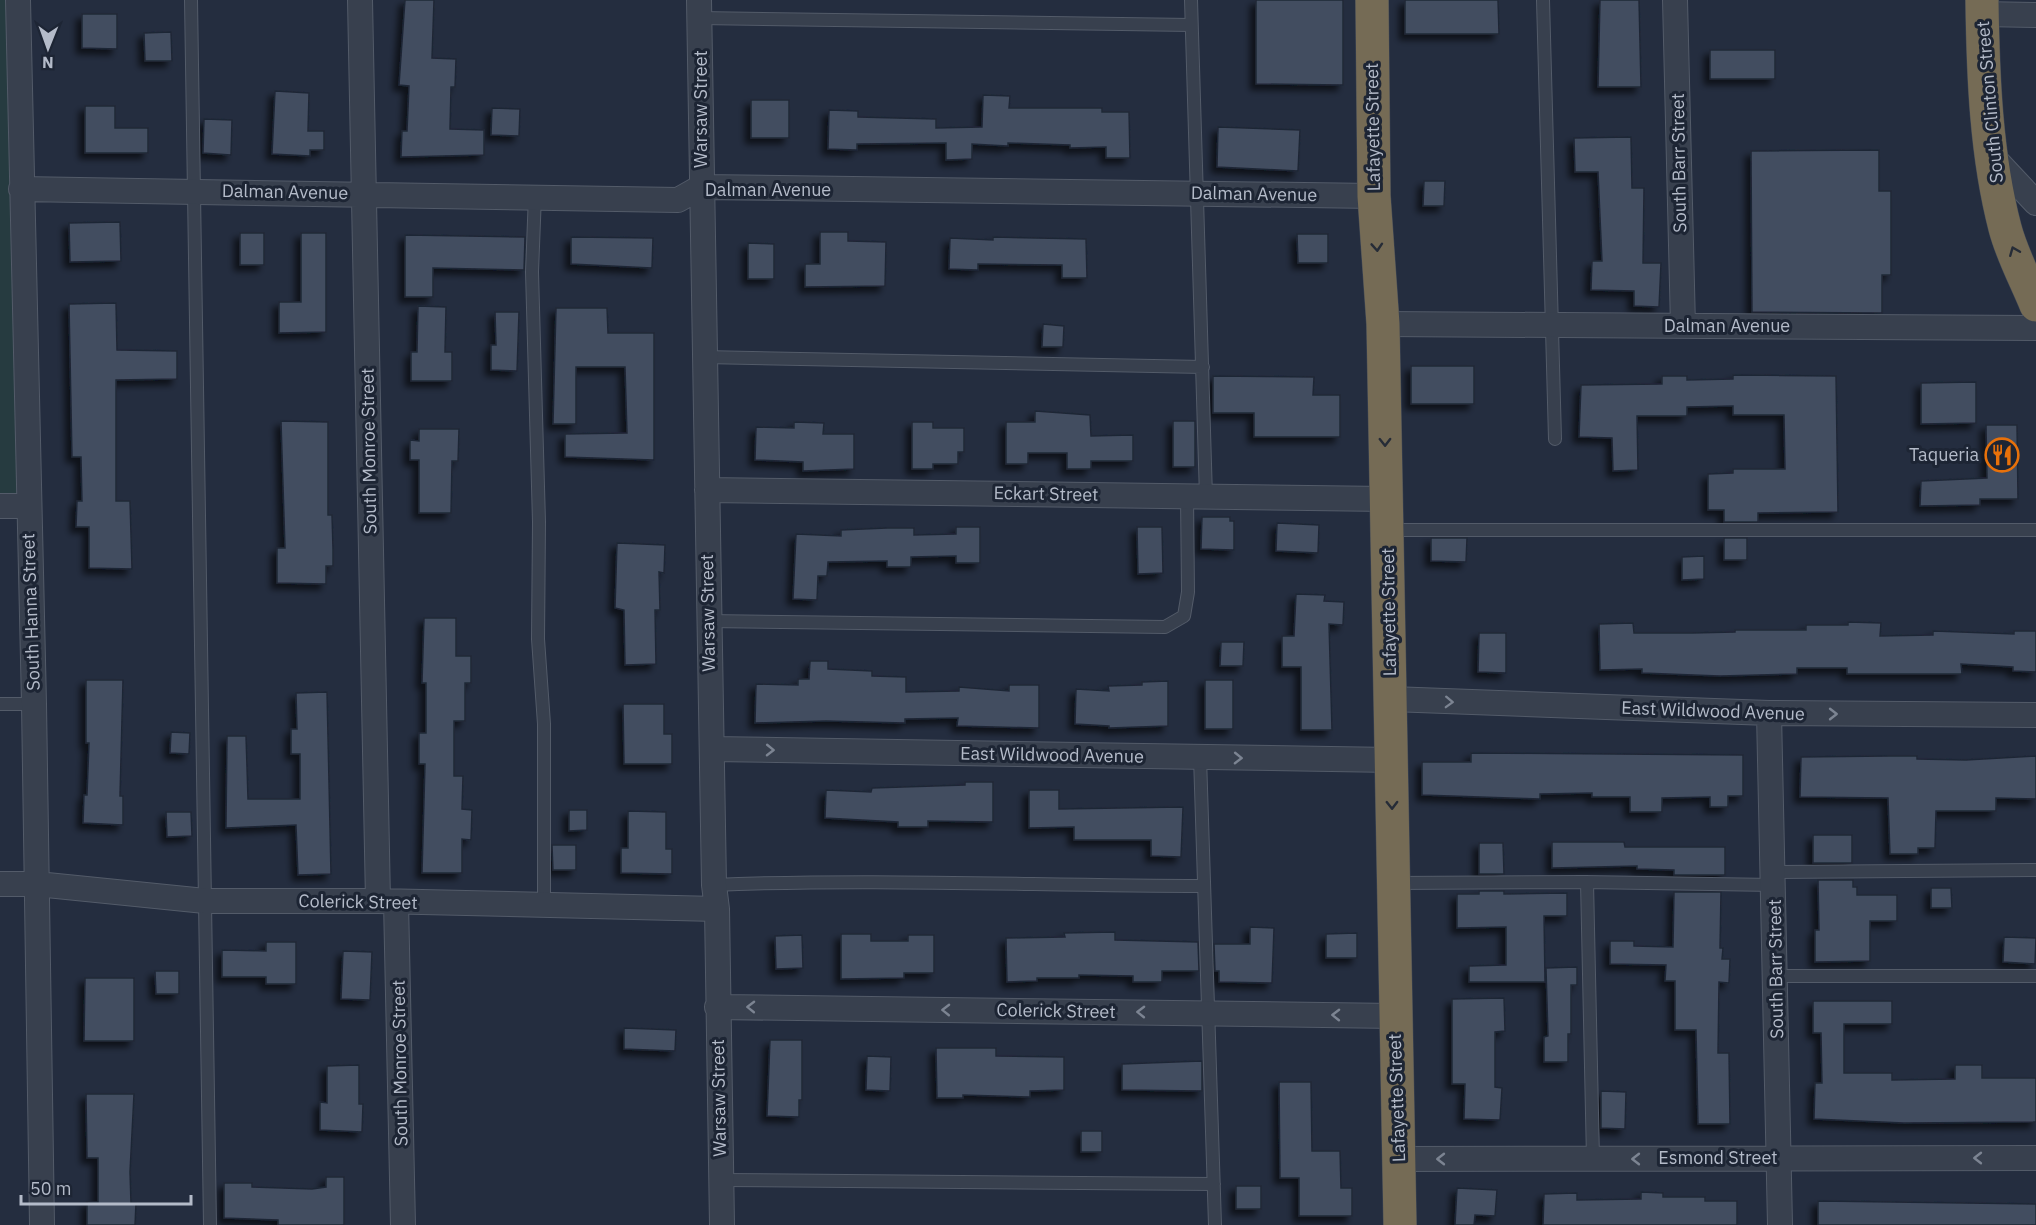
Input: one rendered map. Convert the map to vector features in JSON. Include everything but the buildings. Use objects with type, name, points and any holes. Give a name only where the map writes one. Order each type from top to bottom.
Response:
[{"type":"highway","name":"Lafayette Street","points":[[1372,0],[1374,196],[1383,324],[1400,1225]]},
{"type":"highway","name":"South Clinton Street","points":[[1982,7],[1991,155],[2006,231],[2036,305]]},
{"type":"street","name":"South Hanna Street","points":[[18,0],[34,704],[42,1225]]},
{"type":"street","name":"South Monroe Street","points":[[360,0],[363,194],[387,901],[403,1225]]},
{"type":"street","name":"South Barr Street","points":[[1675,0],[1683,326]]},
{"type":"street","points":[[1982,7],[2036,15]]},
{"type":"street","name":"Warsaw Street","points":[[700,9],[708,621],[714,885],[717,909],[722,1225]]},
{"type":"street","points":[[1991,155],[2036,203]]},
{"type":"street","name":"Dalman Avenue","points":[[21,189],[535,195],[678,200],[701,187],[1374,196]]},
{"type":"street","name":"Dalman Avenue","points":[[1383,324],[2036,328]]},
{"type":"street","name":"Eckart Street","points":[[707,490],[1196,496],[1386,515]]},
{"type":"street","points":[[0,506],[28,506]]},
{"type":"street","name":"East Wildwood Avenue","points":[[1391,699],[1769,713],[2036,715]]},
{"type":"street","name":"South Barr Street","points":[[1769,713],[1780,1225]]},
{"type":"street","name":"East Wildwood Avenue","points":[[712,749],[1392,760]]},
{"type":"street","name":"Colerick Street","points":[[0,884],[37,884],[205,901],[387,901],[717,909]]},
{"type":"street","name":"Colerick Street","points":[[717,1007],[1395,1016]]},
{"type":"street","name":"Esmond Street","points":[[1399,1159],[2036,1158]]},
{"type":"lane","points":[[191,0],[210,1225]]},
{"type":"lane","points":[[708,621],[1165,627],[1184,616],[1196,496],[1203,367],[1195,194],[1191,0]]},
{"type":"lane","points":[[1543,0],[1555,439]]},
{"type":"lane","points":[[700,9],[1191,25]]},
{"type":"lane","points":[[535,195],[532,272],[539,522],[538,639],[544,724],[544,905]]},
{"type":"lane","points":[[704,357],[1203,367]]},
{"type":"lane","points":[[1386,515],[2036,530]]},
{"type":"lane","points":[[0,704],[34,704]]},
{"type":"lane","points":[[1200,757],[1215,1225]]},
{"type":"lane","points":[[1394,883],[1587,882],[2036,870]]},
{"type":"lane","points":[[714,885],[915,880],[1035,885],[1203,886]]},
{"type":"lane","points":[[1587,882],[1593,1159]]},
{"type":"lane","points":[[1776,976],[2036,976]]},
{"type":"lane","points":[[721,1180],[1214,1184]]},
{"type":"green space","points":[[0,0],[18,0],[28,506],[0,506]]},
{"type":"place","name":"Taqueria","points":[[2002,455]]}]
